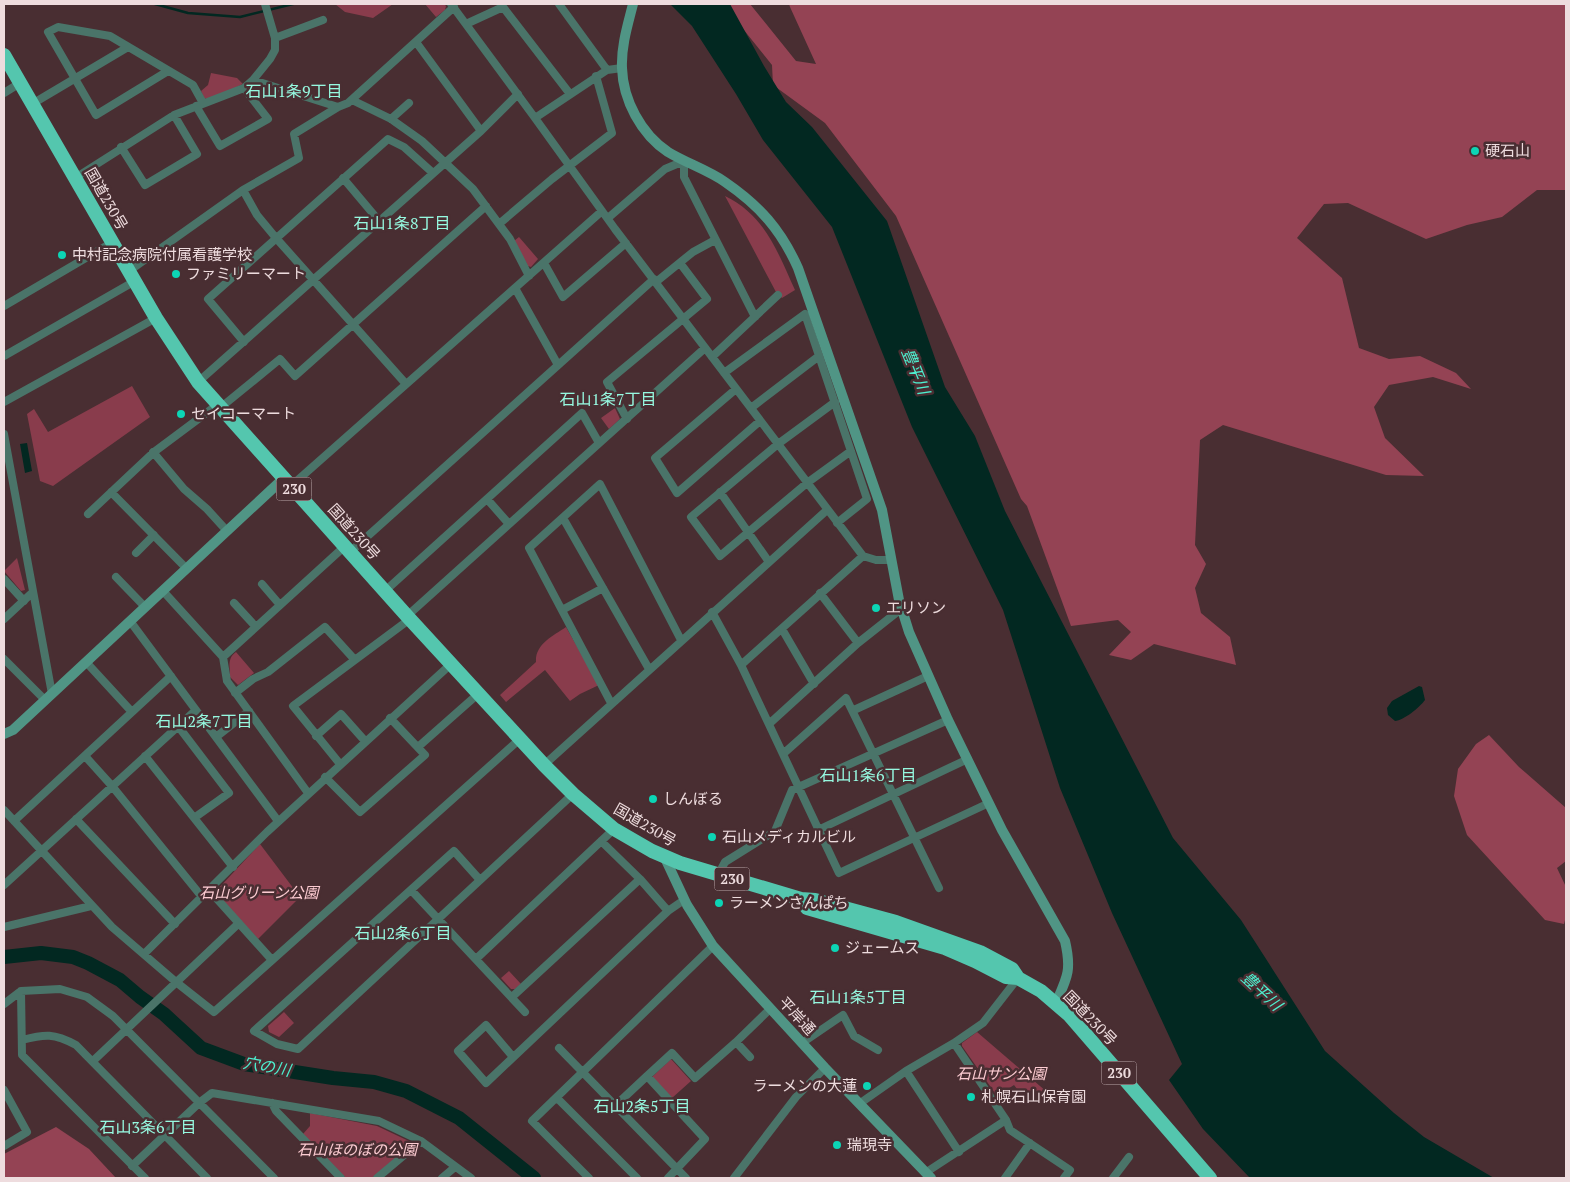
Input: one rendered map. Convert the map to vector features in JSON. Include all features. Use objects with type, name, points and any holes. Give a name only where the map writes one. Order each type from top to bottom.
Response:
[{"type":"highway","name":"国道230号","points":[[4,55],[156,318],[198,382],[478,694],[573,794],[614,829],[664,856],[718,875],[801,899],[815,900],[896,922],[980,952],[1012,969],[1018,978],[1040,991],[1069,1015],[1210,1178]]},
{"type":"street","points":[[75,178],[174,115],[244,88],[254,80],[275,50],[275,38],[265,4]]},
{"type":"street","points":[[559,4],[607,70]]},
{"type":"street","points":[[634,4],[627,30],[622,68],[634,114],[650,136],[667,151],[724,181],[757,206],[773,224],[788,246],[817,318],[882,510],[890,560],[908,632],[948,720],[989,803],[1029,880],[1065,942],[1069,958],[1069,970],[1066,982],[1055,1005]]},
{"type":"street","points":[[4,356],[132,276],[243,190],[299,158],[294,134],[352,100],[453,6],[602,211],[863,556],[876,560],[890,560]]},
{"type":"street","points":[[466,24],[503,7],[570,94]]},
{"type":"street","points":[[275,38],[323,20]]},
{"type":"street","points":[[168,71],[96,115],[48,32],[58,27],[110,36],[193,86],[199,105],[220,146],[268,120],[244,88]]},
{"type":"street","points":[[416,42],[481,131]]},
{"type":"street","points":[[32,104],[128,47]]},
{"type":"street","points":[[535,118],[596,76],[607,70],[622,68]]},
{"type":"street","points":[[499,224],[612,133],[596,76]]},
{"type":"street","points":[[254,80],[338,107]]},
{"type":"street","points":[[4,93],[20,83]]},
{"type":"street","points":[[198,382],[380,222],[481,131],[518,94]]},
{"type":"street","points":[[352,100],[391,119],[422,141],[446,162],[473,189],[486,206],[510,240],[529,276]]},
{"type":"street","points":[[391,119],[409,103]]},
{"type":"street","points":[[122,147],[145,186],[197,154],[174,115]]},
{"type":"street","points":[[244,342],[208,299],[343,178],[388,139],[404,147],[433,173]]},
{"type":"street","points":[[608,218],[665,169],[684,161]]},
{"type":"street","points":[[684,161],[684,177],[755,317]]},
{"type":"street","points":[[343,178],[380,222]]},
{"type":"street","points":[[243,190],[257,215],[276,238],[406,384]]},
{"type":"street","points":[[88,514],[153,452],[219,406],[280,359],[295,376],[486,206]]},
{"type":"street","points":[[4,734],[13,730],[227,531],[406,384],[602,211]]},
{"type":"street","points":[[223,657],[280,605],[348,549],[655,281],[693,252],[715,240]]},
{"type":"street","points":[[4,306],[113,242]]},
{"type":"street","points":[[544,263],[563,298],[626,243]]},
{"type":"street","points":[[626,419],[607,382],[707,299],[680,263]]},
{"type":"street","points":[[515,288],[558,365]]},
{"type":"street","points":[[712,357],[778,296]]},
{"type":"street","points":[[724,373],[805,314],[867,499],[837,523]]},
{"type":"street","points":[[4,402],[156,318]]},
{"type":"street","points":[[340,764],[293,706],[408,617],[705,348]]},
{"type":"street","points":[[751,408],[819,356]]},
{"type":"street","points":[[736,389],[655,458],[677,493],[760,421]]},
{"type":"street","points":[[835,402],[778,444],[690,517],[720,556],[807,483],[851,451]]},
{"type":"street","points":[[386,591],[582,413],[599,443]]},
{"type":"street","points":[[4,434],[33,592],[48,697]]},
{"type":"street","points":[[153,452],[184,489],[207,509],[227,531]]},
{"type":"street","points":[[612,703],[529,548],[600,484],[681,640]]},
{"type":"street","points":[[111,492],[187,569]]},
{"type":"street","points":[[720,492],[769,562]]},
{"type":"street","points":[[487,499],[509,524]]},
{"type":"street","points":[[544,765],[827,510]]},
{"type":"street","points":[[563,518],[649,669]]},
{"type":"street","points":[[136,553],[154,535]]},
{"type":"street","points":[[741,665],[863,556]]},
{"type":"street","points":[[116,578],[145,607]]},
{"type":"street","points":[[4,579],[24,601]]},
{"type":"street","points":[[262,584],[280,605]]},
{"type":"street","points":[[562,610],[603,588]]},
{"type":"street","points":[[163,591],[223,657],[227,681],[308,793]]},
{"type":"street","points":[[4,620],[33,592]]},
{"type":"street","points":[[820,593],[858,643]]},
{"type":"street","points":[[234,603],[256,627]]},
{"type":"street","points":[[769,724],[858,643],[901,609]]},
{"type":"street","points":[[712,612],[741,665],[839,873],[989,803]]},
{"type":"street","points":[[130,621],[278,821]]},
{"type":"street","points":[[235,693],[253,679],[268,672],[325,627],[354,659]]},
{"type":"street","points":[[782,629],[814,684]]},
{"type":"street","points":[[4,659],[48,697]]},
{"type":"street","points":[[86,662],[132,712]]},
{"type":"street","points":[[144,954],[278,821],[451,664]]},
{"type":"street","points":[[171,676],[85,756],[8,817],[112,927],[214,1012],[520,739]]},
{"type":"street","points":[[854,710],[928,676]]},
{"type":"street","points":[[418,747],[478,694]]},
{"type":"street","points":[[783,754],[846,698],[854,710],[939,888]]},
{"type":"street","points":[[4,885],[196,710]]},
{"type":"street","points":[[216,737],[249,711]]},
{"type":"street","points":[[316,736],[341,714],[365,741]]},
{"type":"street","points":[[325,777],[360,812],[425,755],[390,718]]},
{"type":"street","points":[[718,875],[725,862],[775,831],[792,790],[948,720]]},
{"type":"street","points":[[178,726],[229,793],[194,818]]},
{"type":"street","points":[[85,756],[112,786],[202,897]]},
{"type":"street","points":[[145,756],[233,866]]},
{"type":"street","points":[[818,830],[968,759]]},
{"type":"street","points":[[480,880],[454,852],[254,1031],[277,1044],[298,1049],[573,794]]},
{"type":"street","points":[[76,819],[175,924]]},
{"type":"street","points":[[476,959],[614,829]]},
{"type":"street","points":[[601,841],[668,911]]},
{"type":"street","name":"平岸通","points":[[664,856],[684,900],[713,946],[802,1044],[928,1176]]},
{"type":"street","points":[[512,997],[640,880]]},
{"type":"street","points":[[209,890],[272,960]]},
{"type":"street","points":[[411,890],[525,1012]]},
{"type":"street","points":[[513,1057],[486,1026],[458,1051],[486,1082],[513,1057],[668,911],[684,900]]},
{"type":"street","points":[[4,928],[91,906]]},
{"type":"street","points":[[92,1061],[239,923]]},
{"type":"street","points":[[589,1178],[532,1122],[713,946]]},
{"type":"street","points":[[859,1104],[906,1071],[954,1044],[983,1023],[1018,978]]},
{"type":"street","points":[[4,1004],[21,991],[60,989],[87,997],[113,1016],[274,1178]]},
{"type":"street","points":[[21,991],[22,1055],[145,1178]]},
{"type":"street","points":[[616,1106],[672,1053],[695,1078],[770,1009]]},
{"type":"street","points":[[802,1044],[843,1015],[854,1036],[878,1050]]},
{"type":"street","points":[[22,1040],[44,1034],[57,1036],[76,1045],[208,1178]]},
{"type":"street","points":[[736,1042],[750,1057]]},
{"type":"street","points":[[954,1044],[1006,1120],[1010,1130],[1070,1170],[1064,1178]]},
{"type":"street","points":[[559,1048],[686,1178]]},
{"type":"street","points":[[734,1178],[796,1097],[825,1068]]},
{"type":"street","points":[[906,1071],[959,1152]]},
{"type":"street","points":[[647,1076],[705,1139],[668,1178]]},
{"type":"street","points":[[4,1090],[6,1101],[27,1132],[4,1146]]},
{"type":"street","points":[[132,1166],[212,1093],[379,1121],[421,1141],[471,1178]]},
{"type":"street","points":[[557,1098],[637,1178]]},
{"type":"street","points":[[272,1103],[276,1112],[341,1178]]},
{"type":"street","points":[[928,1176],[1006,1120]]},
{"type":"street","points":[[377,1178],[421,1141]]},
{"type":"street","points":[[1005,1178],[1030,1144]]},
{"type":"street","points":[[1114,1178],[1129,1157]]},
{"type":"street","points":[[442,1178],[456,1167]]},
{"type":"green space","points":[[335,4],[393,4],[373,18],[345,12]]},
{"type":"green space","points":[[425,4],[444,4],[446,6],[445,10],[436,17]]},
{"type":"green space","points":[[211,73],[237,78],[243,84],[210,100],[204,98],[201,91],[208,85]]},
{"type":"green space","points":[[725,196],[739,204],[750,214],[769,236],[795,290],[782,298],[776,292]]},
{"type":"green space","points":[[519,237],[538,259],[531,267],[528,266],[514,241]]},
{"type":"green space","points":[[132,386],[150,417],[53,486],[40,481],[27,414],[34,409],[48,432]]},
{"type":"green space","points":[[615,408],[620,419],[609,429],[601,418]]},
{"type":"green space","points":[[17,558],[25,590],[21,591],[4,571]]},
{"type":"green space","points":[[566,627],[599,685],[570,701],[545,670],[506,702],[500,695],[536,662],[538,650],[542,645]]},
{"type":"green space","points":[[236,652],[254,673],[238,685],[230,677],[230,660]]},
{"type":"green space","name":"石山グリーン公園","points":[[260,844],[300,897],[258,939],[218,896],[217,890]]},
{"type":"green space","points":[[509,971],[521,984],[515,989],[511,989],[501,978]]},
{"type":"green space","points":[[284,1012],[294,1023],[279,1037],[269,1032],[268,1026]]},
{"type":"green space","name":"石山サン公園","points":[[977,1032],[1047,1092],[1027,1102],[1014,1085],[997,1096],[962,1046],[962,1043]]},
{"type":"green space","points":[[671,1059],[691,1081],[672,1098],[652,1077]]},
{"type":"green space","name":"石山ほのぼの公園","points":[[310,1113],[377,1126],[413,1143],[372,1178],[346,1178],[303,1134],[310,1126]]},
{"type":"shaded area","points":[[723,4],[750,4],[796,61],[816,64],[789,4],[1566,4],[1566,190],[1537,190],[1502,217],[1467,225],[1426,239],[1348,203],[1324,204],[1297,238],[1342,278],[1359,348],[1389,359],[1420,356],[1456,373],[1471,389],[1433,377],[1389,385],[1374,407],[1385,438],[1424,476],[1386,475],[1223,425],[1200,440],[1195,545],[1206,564],[1195,588],[1201,613],[1230,637],[1236,665],[1154,644],[1131,660],[1109,655],[1131,632],[1118,620],[1071,626],[1027,506],[1021,499],[896,216],[825,123],[773,85],[772,65]]},
{"type":"shaded area","points":[[1489,735],[1519,767],[1566,808],[1566,861],[1557,868],[1566,887],[1566,916],[1564,924],[1545,920],[1467,835],[1454,796],[1458,769],[1476,744]]},
{"type":"shaded area","points":[[56,1127],[89,1149],[116,1178],[4,1178],[4,1154]]},
{"type":"water","name":"豊平川","points":[[670,4],[730,4],[786,102],[812,127],[887,221],[945,387],[975,436],[1005,511],[1173,838],[1241,920],[1325,1051],[1394,1113],[1424,1137],[1494,1178],[1250,1178],[1203,1129],[1169,1080],[1182,1064],[1112,913],[1060,788],[1003,610],[912,427],[832,227],[763,140],[692,26]]},
{"type":"water","points":[[27,443],[32,471],[25,473],[20,444]]},
{"type":"water","points":[[1419,686],[1422,687],[1425,700],[1419,707],[1399,720],[1395,721],[1388,715],[1387,708],[1392,701]]},
{"type":"waterway","points":[[155,4],[188,13],[240,17],[293,4]]},
{"type":"waterway","name":"穴の川","points":[[4,957],[41,953],[73,957],[88,963],[120,980],[164,1014],[201,1048],[244,1064],[333,1078],[374,1082],[406,1091],[459,1118],[534,1178]]},
{"type":"place","name":"硬石山","points":[[1475,151]]},
{"type":"place","name":"中村記念病院付属看護学校","points":[[62,255]]},
{"type":"place","name":"ファミリーマート","points":[[176,274]]},
{"type":"place","name":"セイコーマート","points":[[181,414]]},
{"type":"place","name":"エリソン","points":[[876,608]]},
{"type":"place","name":"しんぼる","points":[[653,799]]},
{"type":"place","name":"石山メディカルビル","points":[[712,837]]},
{"type":"place","name":"ラーメンさんぱち","points":[[719,903]]},
{"type":"place","name":"ジェームス","points":[[835,948]]},
{"type":"place","name":"ラーメンの大蓮","points":[[867,1086]]},
{"type":"place","name":"札幌石山保育園","points":[[971,1097]]},
{"type":"place","name":"瑞現寺","points":[[837,1145]]},
{"type":"district","name":"石山1条9丁目","points":[[294,91]]},
{"type":"district","name":"石山1条8丁目","points":[[402,223]]},
{"type":"district","name":"石山1条7丁目","points":[[608,399]]},
{"type":"district","name":"石山2条7丁目","points":[[204,721]]},
{"type":"district","name":"石山1条6丁目","points":[[868,775]]},
{"type":"district","name":"石山2条6丁目","points":[[403,933]]},
{"type":"district","name":"石山1条5丁目","points":[[858,997]]},
{"type":"district","name":"石山2条5丁目","points":[[642,1106]]},
{"type":"district","name":"石山3条6丁目","points":[[148,1127]]}]
